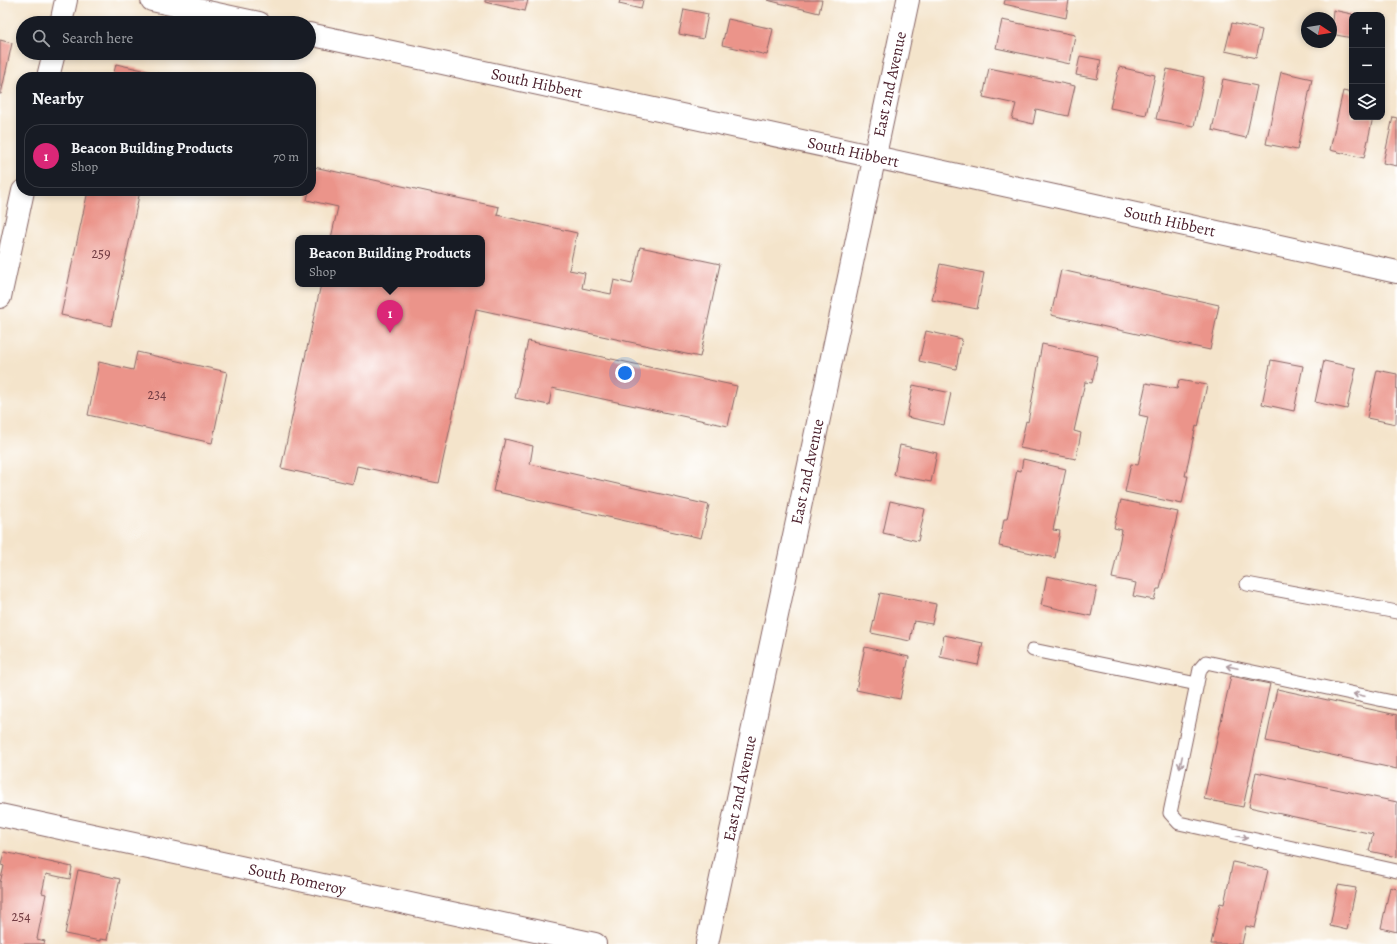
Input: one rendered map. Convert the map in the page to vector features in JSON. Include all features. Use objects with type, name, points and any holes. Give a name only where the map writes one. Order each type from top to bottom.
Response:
[{"type":"street","points":[[63,16],[66,0]]},
{"type":"street","points":[[152,0],[226,16]]},
{"type":"street","name":"East 2nd Avenue","points":[[706,944],[908,0]]},
{"type":"street","name":"South Hibbert","points":[[316,36],[1397,272]]},
{"type":"street","points":[[49,72],[52,60]]},
{"type":"street","points":[[0,297],[22,196]]},
{"type":"street","name":"South Pomeroy","points":[[0,815],[594,944]]},
{"type":"lane","points":[[1247,584],[1397,612]]},
{"type":"lane","points":[[1033,650],[1197,684]]},
{"type":"lane","points":[[1397,703],[1206,662],[1200,670],[1170,813],[1179,823],[1397,871]]},
{"type":"building","points":[[485,0],[528,0],[525,11],[485,2]]},
{"type":"building","points":[[620,0],[643,0],[641,9],[619,4]]},
{"type":"building","points":[[767,0],[822,0],[819,13]]},
{"type":"building","points":[[1005,0],[1069,0],[1066,18],[1004,4]]},
{"type":"building","points":[[684,9],[708,14],[703,39],[679,34]]},
{"type":"building","points":[[1333,10],[1349,13],[1349,37],[1337,35],[1337,12],[1333,12]]},
{"type":"building","points":[[728,19],[773,29],[767,55],[722,45]]},
{"type":"building","points":[[1002,20],[1075,35],[1070,64],[996,48]]},
{"type":"building","points":[[1232,23],[1262,30],[1256,58],[1225,51]]},
{"type":"building","points":[[0,40],[12,43],[1,94],[0,94]]},
{"type":"building","points":[[1080,56],[1101,60],[1097,79],[1076,75]]},
{"type":"building","points":[[116,64],[152,72],[114,72]]},
{"type":"building","points":[[1119,67],[1155,75],[1146,115],[1110,108]]},
{"type":"building","points":[[989,68],[1075,86],[1068,116],[1036,109],[1033,124],[1012,119],[1016,104],[983,97]]},
{"type":"building","points":[[1167,69],[1204,77],[1194,126],[1156,119]]},
{"type":"building","points":[[1281,72],[1312,79],[1297,150],[1266,144]]},
{"type":"building","points":[[1223,79],[1257,86],[1246,138],[1212,130]]},
{"type":"building","points":[[1343,91],[1349,92],[1349,120],[1372,120],[1364,158],[1330,150]]},
{"type":"building","points":[[1393,117],[1397,118],[1397,166],[1383,163]]},
{"type":"building","points":[[316,167],[499,207],[497,215],[577,233],[569,270],[585,273],[582,288],[611,294],[614,280],[632,284],[640,247],[720,264],[700,357],[476,309],[438,483],[357,466],[353,484],[281,468],[320,287],[485,287],[485,235],[332,235],[338,207],[307,200],[308,196],[316,196]]},
{"type":"building","points":[[87,196],[139,196],[111,326],[61,315]]},
{"type":"building","points":[[940,264],[984,273],[977,309],[932,300]]},
{"type":"building","points":[[1061,270],[1219,305],[1210,350],[1051,315]]},
{"type":"building","points":[[926,331],[962,339],[956,369],[919,361]]},
{"type":"building","points":[[528,341],[737,386],[728,426],[552,388],[549,405],[515,398]]},
{"type":"building","points":[[1042,344],[1098,356],[1092,383],[1085,382],[1074,431],[1081,433],[1076,459],[1020,448],[1026,421],[1028,422]]},
{"type":"building","points":[[137,352],[227,372],[212,443],[88,415],[99,362],[133,370]]},
{"type":"building","points":[[1271,360],[1303,366],[1294,411],[1262,404]]},
{"type":"building","points":[[1324,361],[1356,368],[1347,409],[1315,402]]},
{"type":"building","points":[[1377,370],[1397,374],[1396,424],[1367,418]]},
{"type":"building","points":[[1179,380],[1207,385],[1185,476],[1188,476],[1182,504],[1125,492],[1131,464],[1138,465],[1148,417],[1139,415],[1146,383],[1177,389]]},
{"type":"building","points":[[913,385],[951,393],[944,425],[907,417]]},
{"type":"building","points":[[505,439],[533,446],[530,464],[709,505],[701,538],[493,491]]},
{"type":"building","points":[[900,445],[937,453],[931,482],[894,475]]},
{"type":"building","points":[[1023,459],[1066,469],[1053,530],[1060,531],[1055,558],[999,546],[1004,519],[1007,519],[1017,470],[1021,471]]},
{"type":"building","points":[[1121,500],[1178,512],[1160,589],[1157,589],[1154,600],[1133,596],[1136,583],[1112,578],[1122,530],[1114,528]]},
{"type":"building","points":[[890,501],[925,509],[918,541],[883,533]]},
{"type":"building","points":[[1047,576],[1097,587],[1091,616],[1041,605]]},
{"type":"building","points":[[880,593],[936,604],[932,624],[914,621],[910,641],[871,633]]},
{"type":"building","points":[[944,635],[983,643],[978,665],[940,657]]},
{"type":"building","points":[[865,647],[909,657],[900,699],[856,690]]},
{"type":"building","points":[[1231,676],[1270,684],[1243,807],[1204,799]]},
{"type":"building","points":[[1277,689],[1397,715],[1397,769],[1266,741]]},
{"type":"building","points":[[1256,772],[1397,802],[1397,857],[1369,851],[1373,834],[1249,807]]},
{"type":"building","points":[[4,852],[72,867],[70,879],[46,874],[42,893],[46,894],[37,939],[45,941],[44,944],[0,944],[0,883],[4,866],[1,865]]},
{"type":"building","points":[[1233,862],[1268,870],[1255,928],[1246,926],[1242,944],[1211,944],[1220,903],[1224,904]]},
{"type":"building","points":[[78,870],[120,879],[107,940],[100,939],[100,941],[65,934]]},
{"type":"building","points":[[1338,885],[1356,888],[1347,930],[1330,926]]},
{"type":"building","points":[[1390,887],[1397,889],[1397,932],[1381,928]]},
{"type":"place","name":"Beacon Building Products","points":[[390,333]]}]
